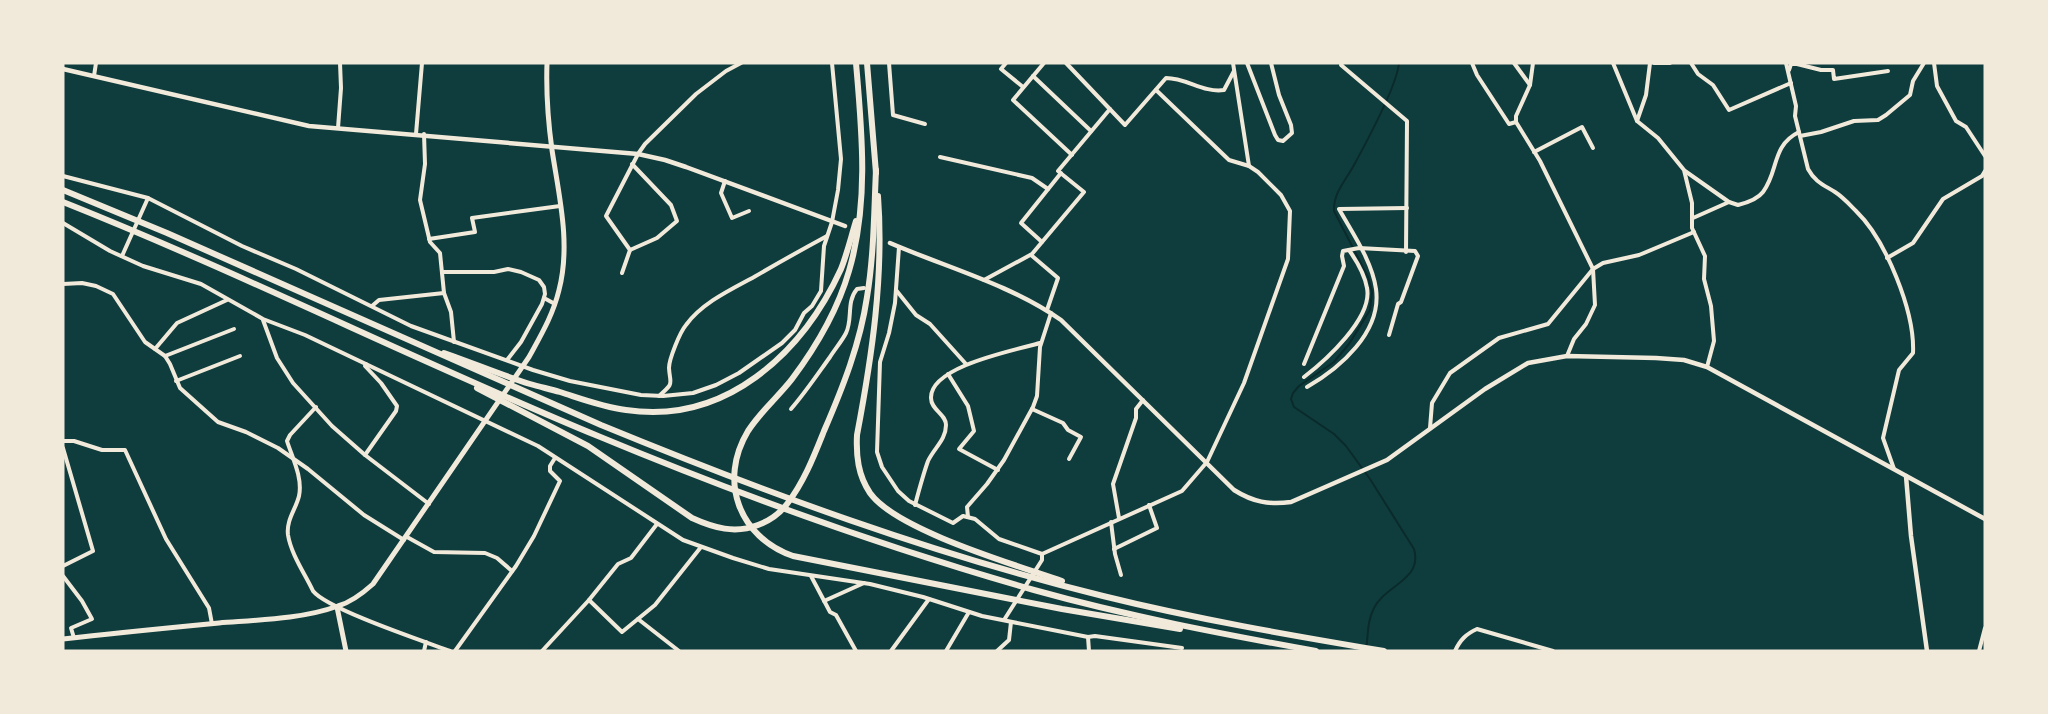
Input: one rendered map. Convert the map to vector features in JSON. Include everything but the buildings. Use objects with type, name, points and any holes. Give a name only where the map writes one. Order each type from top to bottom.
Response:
[{"type":"highway","points":[[856,63],[863,170],[858,240],[849,273],[834,311],[792,379],[760,414],[747,433],[737,454],[734,469],[737,502],[752,530],[777,550],[809,560],[934,582],[1062,609],[1316,651]]},
{"type":"highway","points":[[867,63],[881,229],[873,339],[857,443],[859,469],[863,480],[872,495],[903,520],[962,546],[1102,596]]},
{"type":"highway","points":[[426,361],[588,446],[692,518],[707,525],[729,530],[757,525],[786,505],[811,462],[850,370],[868,296],[876,170]]},
{"type":"highway","points":[[63,190],[167,233],[601,425],[853,521],[1038,579],[1102,596],[1222,623],[1383,651]]},
{"type":"highway","points":[[63,202],[163,243],[532,408],[664,463],[851,532],[1035,590],[1232,636]]},
{"type":"highway","points":[[393,334],[531,384],[598,405],[628,410],[665,412],[693,408],[719,399],[749,383],[779,358],[803,330],[824,300],[841,268],[860,210]]},
{"type":"main road","points":[[63,639],[268,619],[337,607],[374,584],[521,368],[550,318],[555,304],[565,257],[546,92],[547,63]]},
{"type":"main road","points":[[337,607],[346,651]]},
{"type":"street","points":[[93,76],[96,63]]},
{"type":"street","points":[[338,128],[340,63]]},
{"type":"street","points":[[416,134],[422,63]]},
{"type":"street","points":[[630,250],[606,216],[632,164],[645,144],[696,94],[726,71],[741,63]]},
{"type":"street","points":[[63,176],[148,198],[242,246],[411,326],[507,360],[521,368],[570,381],[641,395],[693,393],[716,385],[739,373],[782,343],[795,330],[804,313],[812,306],[821,291],[824,246],[832,222],[841,159],[832,63]]},
{"type":"street","points":[[889,63],[893,115],[925,124]]},
{"type":"street","points":[[1006,63],[1001,69],[1023,87]]},
{"type":"street","points":[[1044,63],[1013,100],[1071,155]]},
{"type":"street","points":[[1066,63],[1125,125],[1166,78],[1176,78],[1213,92],[1224,90],[1234,71]]},
{"type":"street","points":[[1233,63],[1249,166]]},
{"type":"street","points":[[1247,63],[1275,135],[1278,140],[1283,141],[1292,133],[1291,125],[1279,95],[1271,63]]},
{"type":"street","points":[[1342,63],[1341,65],[1407,121],[1406,252]]},
{"type":"street","points":[[1472,63],[1477,75],[1509,124],[1516,122]]},
{"type":"street","points":[[1514,63],[1530,85]]},
{"type":"street","points":[[1533,63],[1530,85],[1516,116],[1516,122],[1534,152],[1593,269],[1595,305],[1566,356]]},
{"type":"street","points":[[1613,63],[1637,121],[1658,138],[1684,170],[1729,202],[1738,205],[1756,198],[1763,192],[1782,145],[1788,138],[1799,134],[1821,132],[1854,121],[1878,120],[1910,95],[1913,81],[1924,63]]},
{"type":"street","points":[[1637,121],[1646,95],[1652,63],[1670,63]]},
{"type":"street","points":[[1691,63],[1698,74],[1713,85],[1729,110],[1791,83]]},
{"type":"street","points":[[1786,63],[1796,105],[1794,116],[1808,169],[1812,177],[1836,193],[1858,213],[1876,238],[1901,286],[1909,315],[1913,353],[1899,370],[1883,438],[1894,470]]},
{"type":"street","points":[[1934,63],[1937,86],[1956,121],[1966,128],[1985,156]]},
{"type":"street","points":[[1788,72],[1791,64],[1833,70],[1834,79],[1888,71]]},
{"type":"street","points":[[63,69],[309,126],[638,154],[665,160],[844,226]]},
{"type":"street","points":[[1033,76],[1091,131]]},
{"type":"street","points":[[899,247],[896,292],[889,333],[880,362],[877,452],[888,479],[898,491],[915,505],[953,523],[963,516],[975,519],[999,539],[1042,554],[1182,491],[1207,462],[1245,383],[1288,260],[1290,211],[1281,195],[1258,172],[1249,166],[1229,160],[1156,90]]},
{"type":"street","points":[[984,280],[1030,255],[1084,192],[1058,171],[1110,109]]},
{"type":"street","points":[[1534,152],[1582,127],[1593,148]]},
{"type":"street","points":[[424,134],[425,164],[420,200],[429,239],[440,253],[444,293],[451,312],[454,342]]},
{"type":"street","points":[[940,157],[1032,178],[1048,189]]},
{"type":"street","points":[[622,273],[630,250],[657,238],[677,221],[671,205],[632,164]]},
{"type":"street","points":[[1684,170],[1694,232],[1705,256],[1704,279],[1711,306],[1714,341],[1707,367]]},
{"type":"street","points":[[1887,258],[1913,243],[1943,199],[1982,176],[1985,171]]},
{"type":"street","points":[[1042,242],[1021,223],[1062,173]]},
{"type":"street","points":[[725,181],[721,193],[732,218],[749,211]]},
{"type":"street","points":[[122,256],[148,198]]},
{"type":"street","points":[[1693,218],[1729,202]]},
{"type":"street","points":[[429,239],[475,232],[472,218],[560,206]]},
{"type":"street","points":[[1308,387],[1340,364],[1361,340],[1372,319],[1377,300],[1376,287],[1360,248],[1339,209],[1407,208]]},
{"type":"street","points":[[63,223],[143,266],[201,284],[263,319],[305,335],[487,419],[538,446],[682,540],[769,568],[864,583],[1011,622],[1088,637],[1095,636],[1182,648]]},
{"type":"street","points":[[1430,428],[1432,403],[1450,373],[1499,338],[1548,324],[1593,269],[1603,263],[1639,255],[1694,232]]},
{"type":"street","points":[[659,396],[672,380],[669,367],[672,357],[684,327],[694,314],[722,294],[828,236]]},
{"type":"street","points":[[890,243],[1012,291],[1049,312],[1070,327],[1228,485],[1243,496],[1266,503],[1291,502],[1387,460],[1508,374],[1528,363],[1566,356],[1672,358],[1707,367],[1985,519]]},
{"type":"street","points":[[1304,364],[1344,267],[1343,251],[1360,248],[1415,251],[1418,256],[1401,302],[1398,304],[1389,335]]},
{"type":"street","points":[[1304,377],[1346,337],[1364,310],[1367,289],[1349,249]]},
{"type":"street","points":[[968,517],[967,507],[998,470],[1037,396],[1040,343],[1058,278],[1030,255]]},
{"type":"street","points":[[442,272],[494,272],[508,269],[539,280],[544,287],[544,298],[521,342],[507,360]]},
{"type":"street","points":[[63,284],[82,283],[96,286],[113,294],[145,342],[165,356],[180,388],[218,422],[246,432],[278,448],[364,515],[427,549],[434,552],[485,553],[497,558],[512,571]]},
{"type":"street","points":[[790,410],[845,334],[850,321],[849,307],[852,294],[857,289],[864,288]]},
{"type":"street","points":[[890,294],[896,292]]},
{"type":"street","points":[[896,292],[916,315],[930,324],[966,364]]},
{"type":"street","points":[[372,306],[379,300],[444,293]]},
{"type":"street","points":[[544,298],[555,304]]},
{"type":"street","points":[[155,349],[177,323],[228,299]]},
{"type":"street","points":[[263,319],[277,358],[293,383],[332,426],[365,455],[429,504]]},
{"type":"street","points":[[165,356],[234,329]]},
{"type":"street","points":[[915,505],[928,462],[942,442],[947,424],[944,417],[932,406],[931,394],[948,374],[966,364],[1040,343]]},
{"type":"street","points":[[176,381],[240,356]]},
{"type":"street","points":[[365,455],[396,411],[397,406],[381,383],[365,366],[366,364]]},
{"type":"street","points":[[948,374],[968,406],[974,431],[959,449],[998,470]]},
{"type":"street","points":[[1119,518],[1113,484],[1136,418],[1136,409],[1143,400]]},
{"type":"street","points":[[316,407],[287,441],[300,490],[288,526],[289,542],[313,591],[318,597],[337,607],[453,651],[512,571],[534,536],[560,481],[550,471],[555,458]]},
{"type":"street","points":[[1032,409],[1064,423],[1068,430],[1082,437],[1069,459]]},
{"type":"street","points":[[63,441],[74,441],[102,450],[124,450],[166,538],[208,608],[212,624]]},
{"type":"street","points":[[63,448],[93,550],[63,566]]},
{"type":"street","points":[[1906,476],[1911,536],[1927,651]]},
{"type":"street","points":[[1114,549],[1157,528],[1149,505]]},
{"type":"street","points":[[1111,522],[1114,549],[1121,575]]},
{"type":"street","points":[[543,651],[618,564],[631,558],[657,524]]},
{"type":"street","points":[[589,600],[622,632],[655,605],[701,547]]},
{"type":"street","points":[[1004,620],[1042,560],[1042,554]]},
{"type":"street","points":[[63,576],[92,619],[72,628],[74,638]]},
{"type":"street","points":[[811,576],[830,612],[837,615],[856,651]]},
{"type":"street","points":[[824,601],[864,583]]},
{"type":"street","points":[[891,651],[930,599]]},
{"type":"street","points":[[946,651],[969,612]]},
{"type":"street","points":[[638,619],[679,651]]},
{"type":"street","points":[[997,651],[1009,640],[1011,622]]},
{"type":"street","points":[[1979,651],[1985,628]]},
{"type":"street","points":[[1455,651],[1458,643],[1467,633],[1477,629],[1553,651]]},
{"type":"street","points":[[1088,637],[1089,651]]},
{"type":"street","points":[[424,651],[426,642]]},
{"type":"waterway","points":[[1366,651],[1369,624],[1374,608],[1379,600],[1402,582],[1413,568],[1414,549],[1370,479],[1346,446],[1334,434],[1294,407],[1291,399],[1299,386],[1334,362],[1349,344],[1370,310],[1372,292],[1368,277],[1334,211],[1334,204],[1380,114],[1393,85],[1399,63]]}]
